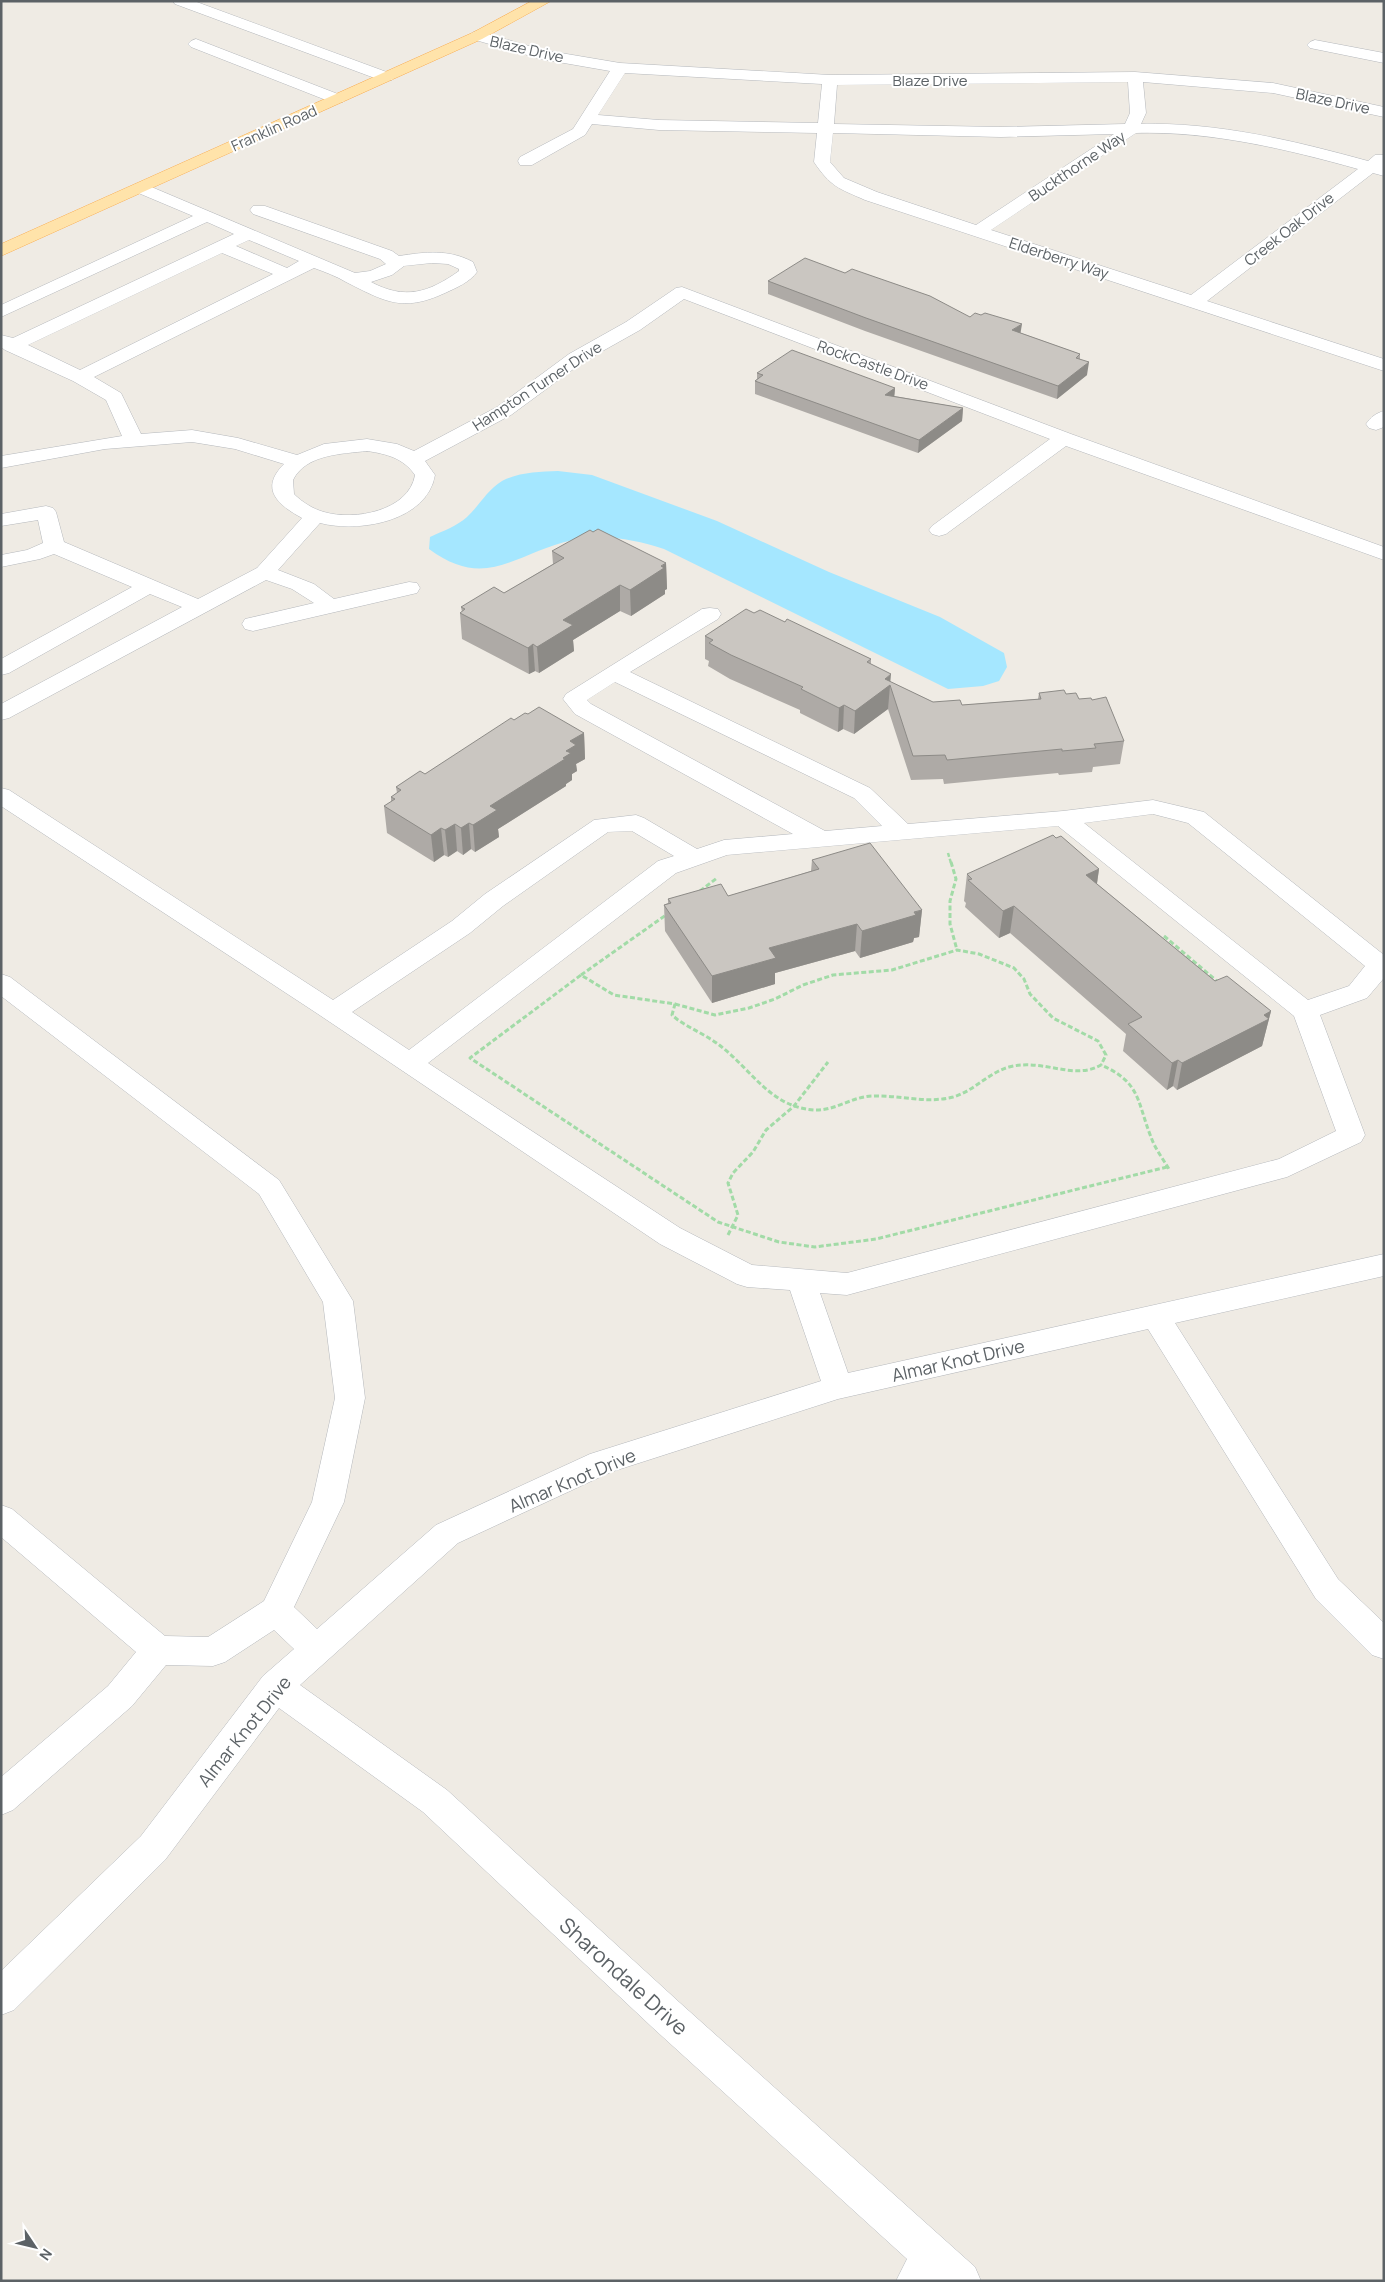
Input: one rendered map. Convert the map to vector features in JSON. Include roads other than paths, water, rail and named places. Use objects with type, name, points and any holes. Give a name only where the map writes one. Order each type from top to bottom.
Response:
[{"type":"main road","name":"Franklin Road","points":[[1,251],[477,36],[544,1]]},
{"type":"street","points":[[180,1],[386,77]]},
{"type":"street","name":"Blaze Drive","points":[[477,36],[541,54],[620,68],[830,80],[1135,78],[1201,81],[1273,88],[1384,112]]},
{"type":"street","points":[[196,44],[337,99]]},
{"type":"street","points":[[1315,45],[1384,58]]},
{"type":"street","points":[[526,162],[579,132],[620,68]]},
{"type":"street","name":"Buckthorne Way","points":[[978,231],[1131,128],[1138,114],[1135,78]]},
{"type":"street","name":"Elderberry Way","points":[[830,80],[822,162],[838,182],[871,196],[1384,365]]},
{"type":"street","points":[[588,119],[659,125],[1001,132],[1157,128],[1247,137],[1379,164]]},
{"type":"street","name":"Creek Oak Drive","points":[[1194,302],[1379,164]]},
{"type":"street","points":[[142,188],[353,278],[385,297],[407,299],[434,292],[468,272],[467,266],[461,262],[447,259],[427,258],[396,262],[386,255],[259,210]]},
{"type":"street","points":[[1,312],[206,216]]},
{"type":"street","points":[[7,342],[247,234]]},
{"type":"street","points":[[222,246],[287,274]]},
{"type":"street","points":[[80,377],[312,262]]},
{"type":"street","points":[[353,278],[367,278],[385,272],[396,265],[396,262]]},
{"type":"street","name":"RockCastle Drive","points":[[682,292],[1064,438],[1384,554]]},
{"type":"street","name":"Hampton Turner Drive","points":[[414,459],[455,439],[504,411],[576,358],[633,326],[682,292]]},
{"type":"street","points":[[7,342],[80,377],[114,397],[134,441]]},
{"type":"street","points":[[1,462],[105,443],[192,436],[238,444],[298,462]]},
{"type":"street","points":[[939,530],[1064,438]]},
{"type":"street","points":[[352,445],[390,448],[414,459],[425,475],[421,492],[400,509],[365,519],[342,520],[315,516],[290,503],[285,496],[282,483],[286,474],[298,462],[324,450],[352,445]]},
{"type":"street","points":[[1,520],[46,512],[54,546]]},
{"type":"street","points":[[1,713],[264,572],[315,516]]},
{"type":"street","points":[[1,561],[33,555],[54,546],[199,607]]},
{"type":"street","points":[[264,572],[298,583],[316,593],[328,606]]},
{"type":"street","points":[[38,692],[1,668],[149,586]]},
{"type":"street","points":[[253,624],[409,588]]},
{"type":"street","points":[[710,614],[574,700],[583,710],[822,840]]},
{"type":"street","points":[[614,673],[862,792],[903,833]]},
{"type":"street","points":[[1,795],[334,1012],[670,1236],[747,1276],[846,1284],[1288,1167],[1351,1135],[1305,1011],[1063,818]]},
{"type":"street","points":[[410,1063],[667,866],[724,848],[1063,818],[1153,807],[1196,817],[1380,965],[1358,992],[1305,1011]]},
{"type":"street","points":[[334,1012],[461,927],[494,900],[602,825],[636,823],[696,858]]},
{"type":"street","points":[[1,983],[269,1187],[338,1301],[350,1398],[328,1502],[276,1611],[212,1652],[158,1650],[1,1518]]},
{"type":"street","name":"Almar Knot Drive","points":[[1,1997],[153,1848],[275,1686],[447,1534],[601,1463],[838,1387],[1384,1265]]},
{"type":"street","points":[[801,1280],[838,1387]]},
{"type":"street","points":[[1155,1316],[1327,1589],[1384,1645]]},
{"type":"street","points":[[276,1611],[316,1650]]},
{"type":"street","points":[[1,1799],[120,1696],[158,1650]]},
{"type":"street","name":"Sharondale Drive","points":[[275,1686],[435,1801],[673,2021],[937,2273]]},
{"type":"water","points":[[558,471],[592,475],[717,521],[829,572],[940,617],[1004,653],[1007,667],[999,681],[983,686],[948,689],[664,549],[630,540],[596,537],[573,540],[501,565],[485,568],[468,567],[450,561],[429,549],[430,537],[463,520],[502,481],[522,474]]}]
